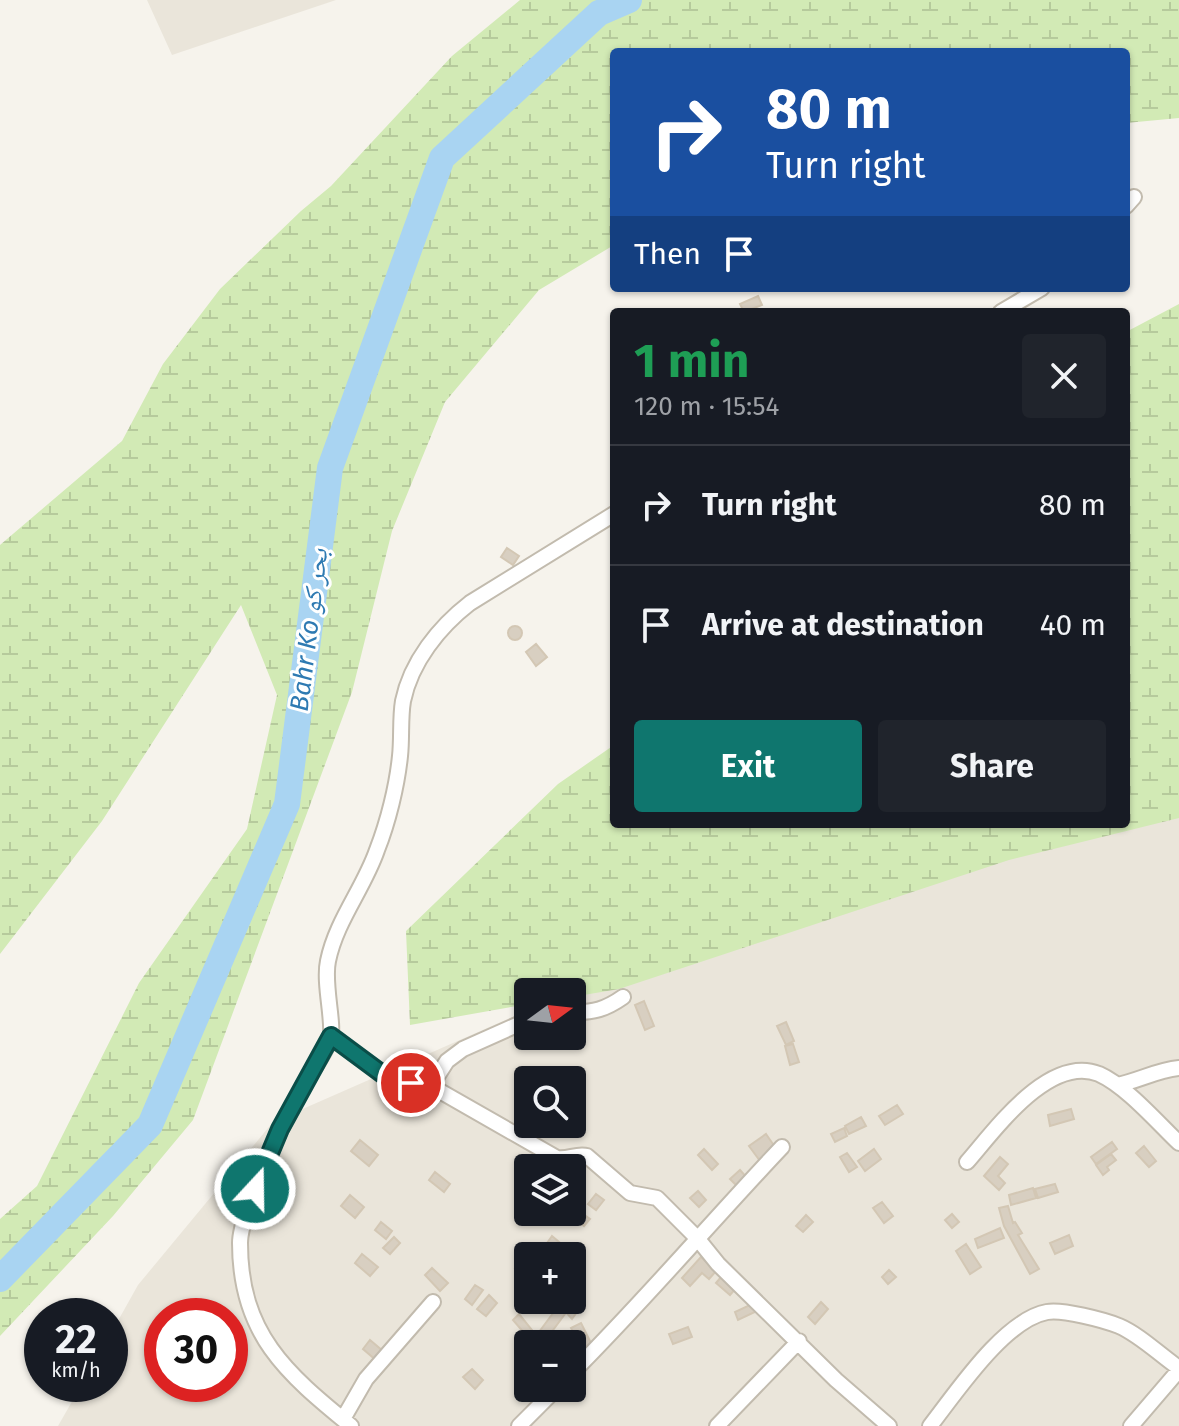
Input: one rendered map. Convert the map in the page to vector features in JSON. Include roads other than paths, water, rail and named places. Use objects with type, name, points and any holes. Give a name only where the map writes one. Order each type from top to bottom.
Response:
[{"type":"street","points":[[1008,308],[1035,292]]},
{"type":"street","points":[[433,1302],[366,1379],[347,1423],[295,1380],[275,1357],[251,1318],[240,1240],[262,1167],[331,1036],[325,983],[328,961],[335,936],[378,850],[400,758],[403,701],[415,666],[449,619],[610,516]]},
{"type":"street","points":[[586,1013],[608,1007],[623,997]]},
{"type":"street","points":[[431,1086],[447,1061],[463,1049],[514,1026]]},
{"type":"street","points":[[331,1036],[385,1076],[431,1086],[557,1158],[587,1156],[630,1193],[657,1198],[718,1264],[836,1380],[889,1426]]},
{"type":"street","points":[[1117,1085],[1143,1080],[1166,1069],[1179,1068]]},
{"type":"street","points":[[967,1162],[1018,1105],[1052,1079],[1074,1071],[1100,1074],[1117,1085],[1179,1143]]},
{"type":"street","points":[[1143,1080],[1143,1110]]},
{"type":"street","points":[[586,1359],[782,1147]]},
{"type":"street","points":[[930,1426],[1007,1334],[1031,1317],[1049,1311],[1120,1326],[1179,1369],[1131,1426]]},
{"type":"street","points":[[717,1426],[799,1341]]},
{"type":"street","points":[[519,1426],[543,1402]]},
{"type":"waterway","name":"Bahr Ko بحر كو","points":[[0,1279],[150,1125],[287,804],[330,468],[442,158],[599,13],[629,0]]}]
